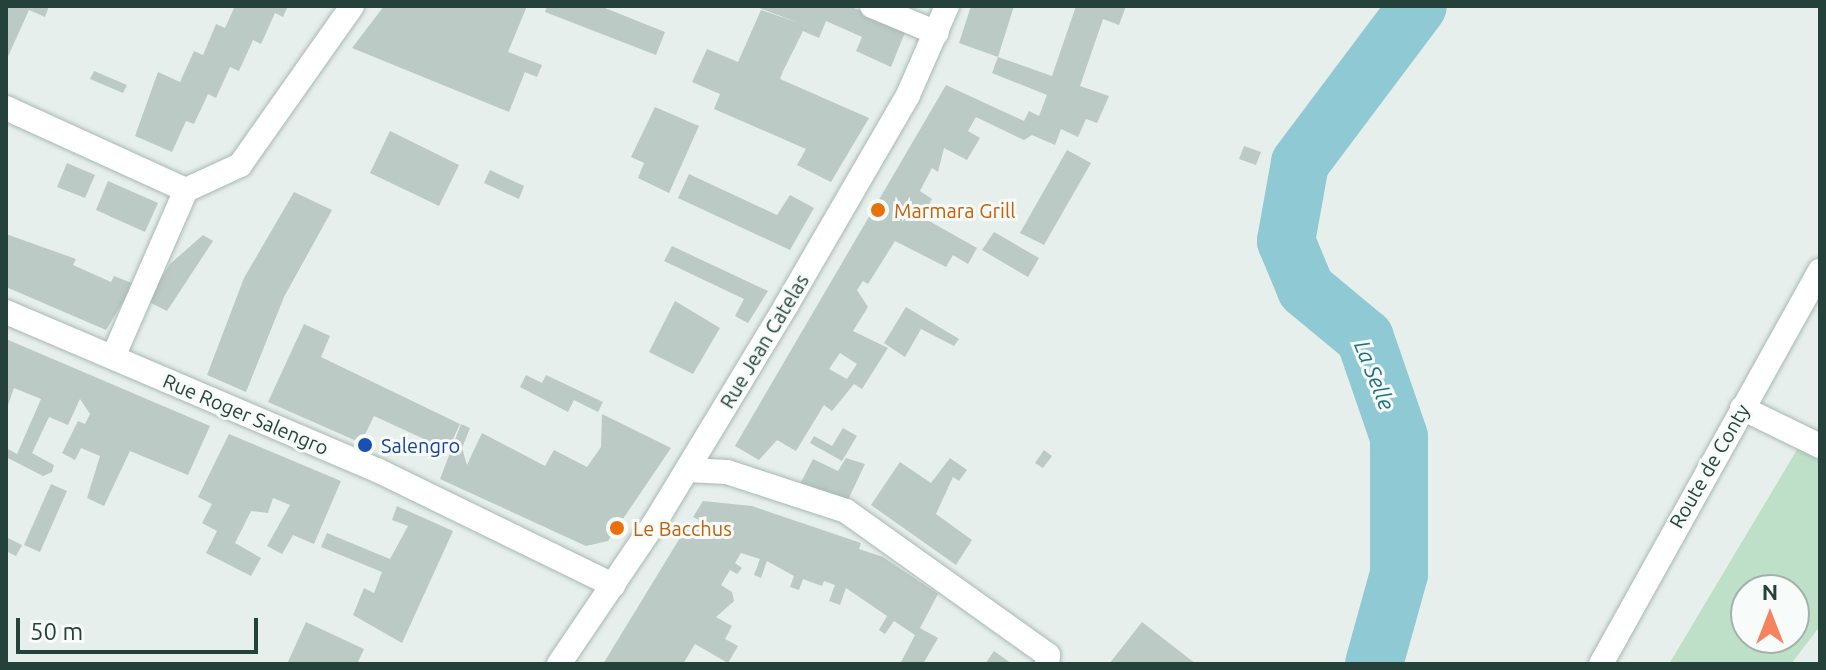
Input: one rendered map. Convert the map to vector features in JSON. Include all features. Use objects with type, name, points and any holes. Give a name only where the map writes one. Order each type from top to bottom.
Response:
[{"type":"street","points":[[113,357],[186,190],[240,165],[352,6]]},
{"type":"street","points":[[872,6],[937,33]]},
{"type":"street","name":"Rue Jean Catelas","points":[[559,664],[688,470],[908,95],[947,6]]},
{"type":"street","points":[[6,108],[186,190]]},
{"type":"street","name":"Route de Conty","points":[[1601,664],[1820,271]]},
{"type":"street","name":"Rue Roger Salengro","points":[[6,312],[377,470],[613,585]]},
{"type":"street","points":[[1742,408],[1820,446]]},
{"type":"street","points":[[1793,433],[1820,430]]},
{"type":"street","points":[[688,470],[727,472],[846,511],[1048,655],[1047,664]]},
{"type":"green space","points":[[1798,448],[1820,457],[1820,626],[1810,639],[1810,574],[1730,574],[1730,654],[1799,654],[1791,664],[1669,664]]},
{"type":"building","points":[[6,6],[49,6],[45,17],[29,10],[6,61]]},
{"type":"building","points":[[235,6],[288,6],[283,17],[275,13],[261,44],[253,40],[239,71],[230,67],[216,98],[208,94],[194,124],[186,121],[172,152],[135,136],[158,72],[180,82],[194,51],[203,55],[216,24],[225,28]]},
{"type":"building","points":[[384,6],[527,6],[508,52],[542,65],[537,77],[525,72],[509,112],[352,48]]},
{"type":"building","points":[[547,6],[600,6],[665,32],[656,55],[545,12]]},
{"type":"building","points":[[754,6],[849,6],[906,30],[891,67],[856,51],[862,37],[826,21],[819,38],[803,31],[783,71],[780,79],[869,118],[831,182],[797,165],[806,149],[714,109],[720,94],[692,82],[707,49],[738,62],[761,10],[799,23]]},
{"type":"building","points":[[971,6],[1014,6],[998,57],[959,43]]},
{"type":"building","points":[[1076,6],[1126,6],[1119,25],[1103,19],[1080,86],[1109,96],[1097,123],[1086,119],[1078,137],[1061,129],[1055,145],[1032,135],[1024,140],[976,117],[968,131],[980,138],[967,160],[944,148],[938,172],[932,168],[920,191],[932,199],[922,217],[977,248],[968,264],[953,255],[946,267],[895,241],[868,284],[863,281],[857,290],[868,307],[853,331],[888,348],[862,389],[854,384],[832,411],[824,405],[796,451],[777,440],[759,460],[735,446],[946,85],[1024,121],[1029,111],[1039,116],[1047,95],[992,73],[998,57],[1052,76]],"holes":[[[840,353],[857,364],[847,379],[829,369]]]},
{"type":"building","points":[[94,71],[127,85],[123,93],[90,79]]},
{"type":"building","points":[[655,107],[699,126],[669,193],[638,178],[644,163],[631,157]]},
{"type":"building","points":[[390,131],[459,165],[439,206],[370,173]]},
{"type":"building","points":[[1244,146],[1261,152],[1256,165],[1239,159]]},
{"type":"building","points":[[1067,150],[1091,163],[1044,245],[1020,233]]},
{"type":"building","points":[[67,163],[95,175],[85,198],[57,187]]},
{"type":"building","points":[[490,170],[524,186],[519,199],[484,183]]},
{"type":"building","points":[[689,174],[777,215],[790,195],[814,208],[790,250],[678,198]]},
{"type":"building","points":[[108,181],[158,203],[145,232],[96,210]]},
{"type":"building","points":[[294,192],[332,210],[284,297],[246,392],[207,375],[244,278]]},
{"type":"building","points":[[994,232],[1039,258],[1028,277],[982,250]]},
{"type":"building","points":[[6,234],[76,259],[73,265],[111,282],[114,276],[134,284],[106,330],[6,287]]},
{"type":"building","points":[[203,235],[213,241],[167,311],[147,301],[170,264]]},
{"type":"building","points":[[672,246],[768,291],[748,323],[735,316],[744,299],[664,261]]},
{"type":"building","points":[[675,301],[720,328],[693,374],[649,352]]},
{"type":"building","points":[[906,307],[959,339],[954,346],[921,329],[905,357],[884,343]]},
{"type":"building","points":[[304,324],[330,336],[321,357],[460,424],[448,450],[374,416],[361,443],[268,402]]},
{"type":"building","points":[[6,339],[210,426],[188,475],[130,451],[104,506],[87,498],[100,456],[81,448],[75,460],[62,453],[78,421],[85,424],[90,414],[80,399],[68,425],[49,417],[32,453],[54,465],[52,472],[43,476],[6,457],[6,448],[17,454],[41,399],[14,388],[6,411]]},
{"type":"building","points":[[526,375],[542,383],[546,375],[603,402],[598,412],[574,400],[568,412],[520,387]]},
{"type":"building","points":[[602,414],[671,448],[608,541],[586,546],[440,479],[461,424],[470,428],[462,448],[467,465],[482,433],[545,466],[554,450],[587,467],[601,447]]},
{"type":"building","points":[[843,428],[857,436],[842,461],[810,443],[814,436],[832,446]]},
{"type":"building","points":[[229,434],[341,481],[314,544],[293,535],[282,554],[267,546],[290,505],[273,498],[268,513],[251,511],[235,543],[261,558],[251,576],[206,553],[217,531],[202,523],[212,504],[198,497]]},
{"type":"building","points":[[1044,450],[1052,456],[1043,468],[1035,463]]},
{"type":"building","points":[[846,458],[865,464],[847,502],[799,486],[813,459],[838,471]]},
{"type":"building","points":[[950,458],[967,470],[959,481],[953,477],[936,514],[972,540],[956,565],[871,505],[900,462],[931,483]]},
{"type":"building","points":[[51,484],[67,491],[40,552],[24,545]]},
{"type":"building","points":[[703,501],[752,506],[861,543],[859,549],[883,557],[938,594],[920,628],[938,638],[923,664],[900,664],[915,635],[894,621],[885,634],[879,630],[887,616],[846,588],[840,605],[829,601],[835,585],[824,581],[822,586],[803,579],[799,590],[790,587],[794,576],[767,561],[761,578],[754,575],[760,559],[741,553],[735,563],[742,568],[737,574],[730,570],[721,585],[732,592],[734,601],[716,617],[732,626],[725,639],[738,646],[728,663],[695,644],[683,664],[603,664],[686,528],[691,532],[699,520],[693,517]]},
{"type":"building","points":[[397,506],[453,531],[402,643],[353,615],[364,588],[374,593],[382,572],[321,547],[327,533],[390,559],[408,526],[392,520]]},
{"type":"building","points":[[6,537],[22,545],[16,556],[6,551]]},
{"type":"building","points":[[306,622],[364,649],[357,664],[287,664]]},
{"type":"building","points":[[1142,622],[1196,664],[1109,664]]},
{"type":"building","points":[[994,651],[1008,661],[1012,664],[985,664]]},
{"type":"waterway","name":"La Selle","points":[[1374,664],[1399,574],[1399,437],[1365,338],[1306,289],[1286,241],[1300,163],[1418,6]]},
{"type":"place","name":"Marmara Grill","points":[[878,210]]},
{"type":"place","name":"Salengro","points":[[365,445]]},
{"type":"place","name":"Le Bacchus","points":[[617,528]]}]
